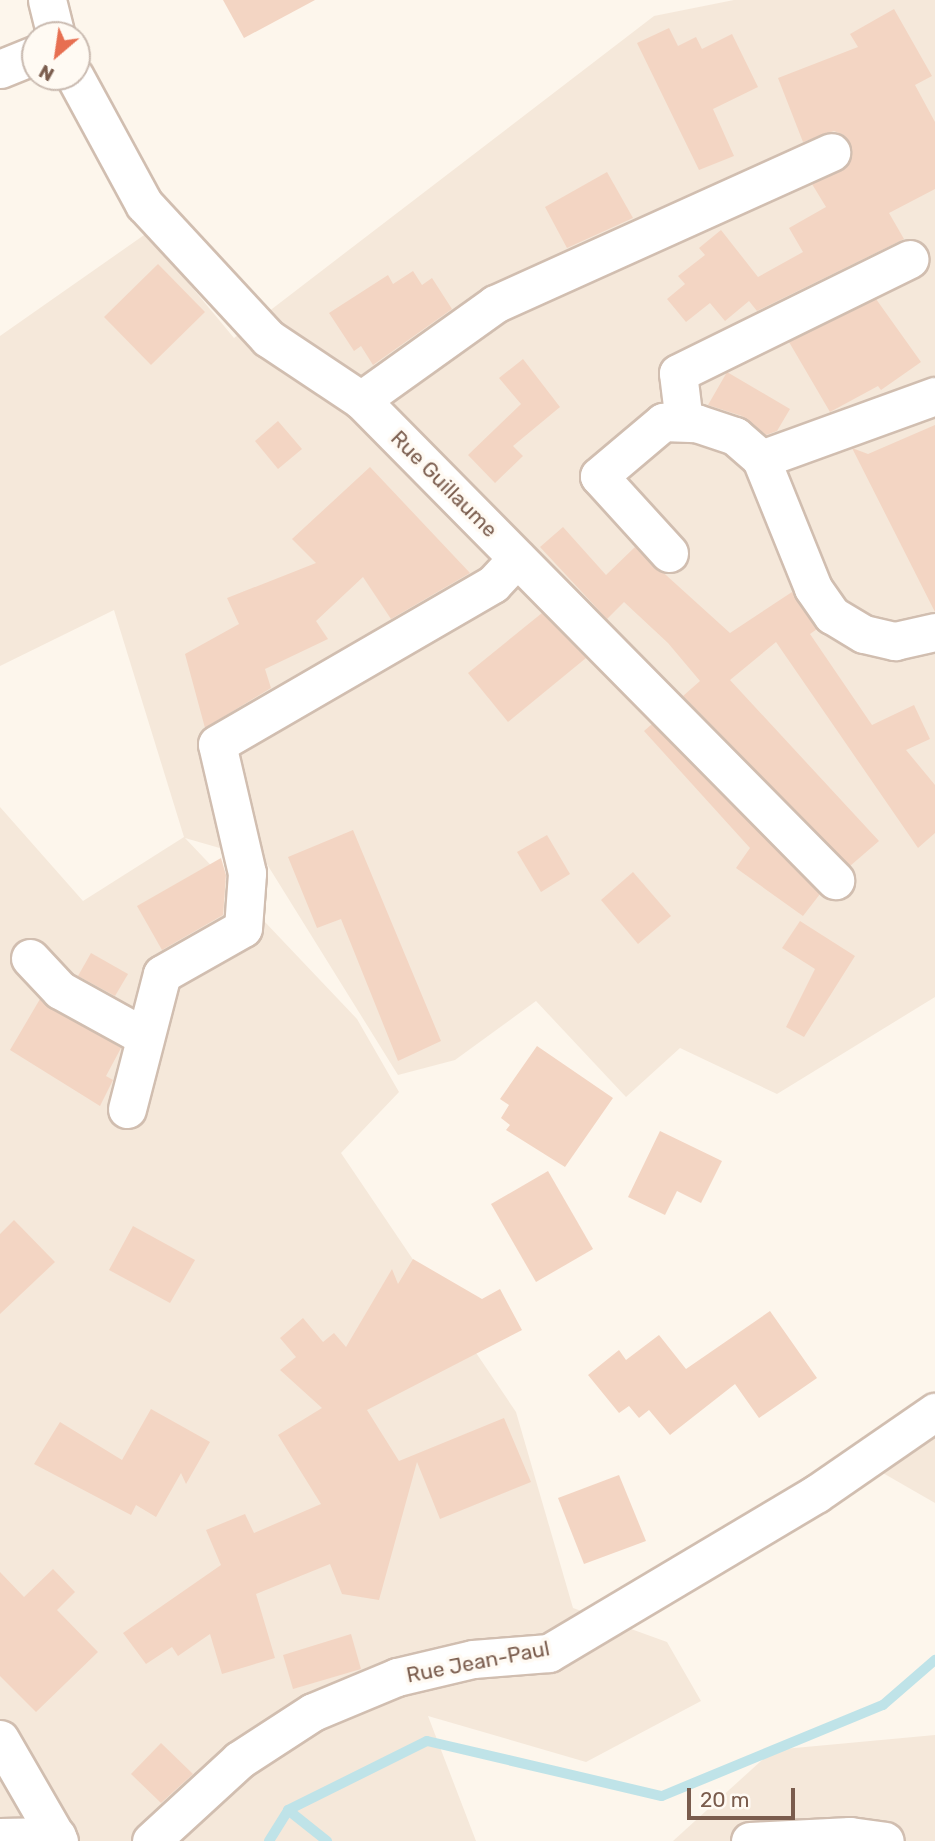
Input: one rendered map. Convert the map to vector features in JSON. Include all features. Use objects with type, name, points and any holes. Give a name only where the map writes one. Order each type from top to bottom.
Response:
[{"type":"street","points":[[47,0],[52,21]]},
{"type":"street","points":[[0,69],[21,61]]},
{"type":"street","name":"Rue Guillaume","points":[[83,91],[144,204],[268,338],[361,400],[835,880]]},
{"type":"street","points":[[361,400],[495,304],[831,152]]},
{"type":"street","points":[[684,422],[678,373],[910,259]]},
{"type":"street","points":[[761,459],[935,396]]},
{"type":"street","points":[[669,553],[599,476],[663,422],[684,422],[735,436],[761,459],[813,588],[832,615],[864,634],[895,641],[935,632]]},
{"type":"street","points":[[127,1109],[162,974],[243,928],[247,873],[217,744],[493,584],[517,558]]},
{"type":"street","points":[[30,958],[60,990],[145,1037]]},
{"type":"street","name":"Rue Jean-Paul","points":[[150,1841],[239,1760],[313,1712],[397,1677],[473,1659],[549,1653],[816,1494],[935,1412]]},
{"type":"street","points":[[0,1739],[58,1838]]},
{"type":"street","points":[[750,1841],[850,1836],[885,1841]]},
{"type":"street","points":[[0,1837],[58,1838]]},
{"type":"shaded area","points":[[734,0],[935,0],[935,997],[777,1094],[680,1048],[626,1097],[536,1001],[455,1060],[398,1075],[265,861],[185,838],[357,1019],[399,1092],[341,1153],[516,1412],[573,1608],[667,1642],[701,1701],[586,1762],[428,1716],[476,1841],[0,1841],[0,807],[83,901],[184,837],[114,610],[0,666],[0,336],[147,233],[234,338],[654,16]]},
{"type":"shaded area","points":[[935,1412],[935,1503],[862,1461]]},
{"type":"shaded area","points":[[935,1735],[935,1841],[673,1841],[773,1750]]},
{"type":"building","points":[[223,0],[315,0],[244,38]]},
{"type":"building","points":[[894,9],[932,76],[915,85],[935,122],[935,189],[889,213],[904,239],[757,311],[749,301],[725,321],[710,303],[686,322],[667,299],[685,284],[678,276],[705,255],[699,248],[721,230],[758,277],[803,252],[789,228],[826,207],[812,184],[840,171],[852,153],[844,135],[834,131],[803,142],[778,78],[858,47],[850,34]]},
{"type":"building","points":[[669,28],[678,46],[696,37],[702,49],[732,34],[758,87],[713,109],[734,156],[699,170],[637,43]]},
{"type":"building","points":[[607,172],[633,218],[567,248],[545,207]]},
{"type":"building","points":[[158,264],[205,312],[151,365],[104,317]]},
{"type":"building","points":[[413,271],[422,285],[432,278],[452,309],[373,365],[361,346],[354,351],[329,313],[388,275],[393,284]]},
{"type":"building","points":[[876,299],[921,362],[881,390],[878,386],[830,412],[789,342]]},
{"type":"building","points":[[523,359],[560,407],[513,446],[523,456],[495,483],[468,455],[521,404],[499,378]]},
{"type":"building","points":[[727,372],[790,409],[777,431],[766,435],[742,416],[708,405]]},
{"type":"building","points":[[278,421],[302,449],[278,469],[255,441]]},
{"type":"building","points":[[935,425],[935,612],[852,448],[868,454]]},
{"type":"building","points":[[370,467],[470,573],[391,619],[363,577],[316,621],[328,639],[265,669],[271,688],[205,728],[185,654],[239,624],[227,598],[316,563],[292,539]]},
{"type":"building","points":[[563,527],[606,575],[635,547],[730,633],[792,592],[817,629],[810,634],[872,725],[914,705],[930,739],[906,750],[935,785],[935,833],[918,848],[776,642],[730,680],[879,841],[850,866],[683,696],[700,681],[668,643],[624,602],[607,619],[540,547]]},
{"type":"building","points":[[542,613],[586,658],[508,722],[468,673]]},
{"type":"building","points":[[652,724],[820,894],[803,916],[736,868],[750,848],[644,731]]},
{"type":"building","points":[[353,830],[441,1041],[398,1061],[341,919],[317,928],[288,857]]},
{"type":"building","points":[[547,835],[570,874],[541,892],[517,852]]},
{"type":"building","points":[[221,858],[226,875],[223,915],[162,950],[137,906]]},
{"type":"building","points":[[633,872],[671,916],[638,944],[601,900]]},
{"type":"building","points":[[800,921],[855,956],[804,1037],[786,1027],[815,969],[782,948]]},
{"type":"building","points":[[91,953],[128,974],[115,996],[78,976]]},
{"type":"building","points":[[40,999],[121,1048],[106,1076],[113,1080],[100,1106],[10,1050]]},
{"type":"building","points":[[537,1046],[613,1098],[565,1167],[506,1130],[510,1125],[501,1118],[509,1105],[500,1099]]},
{"type":"building","points":[[660,1131],[722,1161],[701,1203],[677,1191],[665,1215],[628,1197]]},
{"type":"building","points":[[548,1171],[593,1249],[536,1282],[491,1204]]},
{"type":"building","points":[[14,1220],[55,1262],[0,1314],[0,1234]]},
{"type":"building","points":[[133,1226],[195,1260],[170,1303],[109,1270]]},
{"type":"building","points":[[413,1259],[482,1299],[500,1289],[522,1330],[367,1410],[399,1461],[504,1418],[531,1482],[440,1519],[417,1462],[379,1600],[342,1594],[330,1564],[256,1594],[275,1658],[222,1674],[210,1634],[178,1656],[172,1647],[146,1664],[123,1633],[221,1565],[206,1530],[245,1514],[254,1533],[321,1504],[278,1435],[322,1408],[280,1370],[296,1357],[280,1338],[303,1318],[323,1342],[334,1333],[346,1347],[392,1269],[398,1284]]},
{"type":"building","points":[[770,1311],[817,1378],[759,1418],[735,1384],[670,1435],[649,1410],[639,1418],[629,1406],[619,1413],[588,1375],[619,1350],[626,1360],[659,1335],[686,1369]]},
{"type":"building","points":[[151,1409],[210,1442],[186,1484],[181,1473],[156,1517],[136,1505],[131,1515],[34,1464],[60,1422],[122,1460]]},
{"type":"building","points":[[619,1475],[646,1541],[584,1564],[558,1498]]},
{"type":"building","points":[[53,1569],[75,1592],[57,1610],[98,1652],[36,1712],[0,1676],[0,1572],[24,1597]]},
{"type":"building","points":[[351,1634],[361,1669],[293,1689],[283,1655]]},
{"type":"building","points":[[161,1743],[193,1774],[161,1803],[131,1774]]},
{"type":"waterway","points":[[269,1841],[288,1810],[427,1741],[662,1796],[883,1705],[935,1660]]},
{"type":"waterway","points":[[288,1810],[327,1841]]}]
